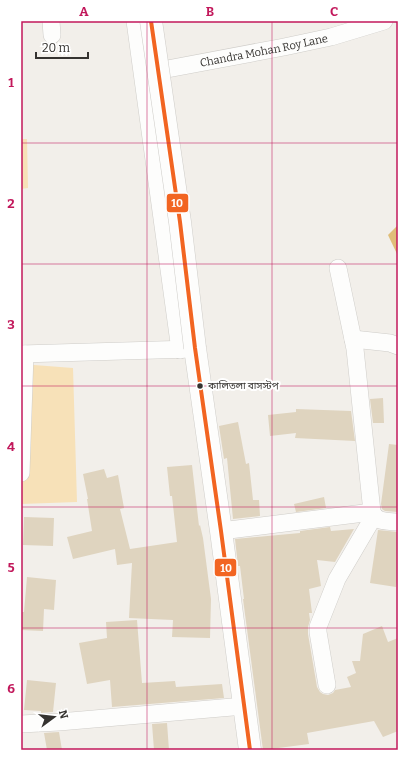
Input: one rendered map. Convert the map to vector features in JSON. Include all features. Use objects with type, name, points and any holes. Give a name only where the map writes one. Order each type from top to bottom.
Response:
[{"type":"main road","points":[[152,21],[180,222],[188,349],[221,531],[250,750]]},
{"type":"street","points":[[21,473],[23,354],[188,349],[142,73],[135,21]]},
{"type":"street","name":"Chandra Mohan Roy Lane","points":[[142,73],[331,37],[384,21]]},
{"type":"street","points":[[327,685],[318,627],[338,579],[373,514],[362,408],[352,339],[338,268]]},
{"type":"street","points":[[352,339],[390,343],[398,346]]},
{"type":"street","points":[[221,531],[373,514],[380,520],[398,522]]},
{"type":"street","points":[[21,722],[59,722],[244,706]]},
{"type":"shaded area","points":[[21,139],[27,139],[28,188],[21,189]]},
{"type":"shaded area","points":[[398,225],[398,256],[388,235]]},
{"type":"shaded area","points":[[21,364],[73,368],[77,502],[21,504]]},
{"type":"building","points":[[383,398],[384,423],[373,423],[370,399]]},
{"type":"building","points":[[296,409],[351,411],[355,441],[295,438],[296,433],[270,436],[268,415],[296,412]]},
{"type":"building","points":[[238,422],[246,464],[249,463],[253,500],[259,500],[260,516],[233,519],[227,458],[224,459],[219,426]]},
{"type":"building","points":[[389,444],[398,445],[398,512],[385,511],[382,509],[381,504]]},
{"type":"building","points":[[192,465],[199,526],[200,525],[203,538],[211,599],[210,638],[172,637],[173,620],[129,618],[132,563],[117,565],[115,549],[73,559],[67,537],[92,531],[83,474],[104,469],[107,478],[118,475],[124,508],[120,509],[130,549],[177,542],[167,467]]},
{"type":"building","points":[[324,497],[326,508],[296,512],[294,504]]},
{"type":"building","points":[[24,517],[54,518],[53,546],[23,545]]},
{"type":"building","points":[[330,527],[331,531],[354,529],[335,562],[317,560],[321,586],[309,589],[312,613],[309,613],[310,620],[308,634],[317,687],[320,692],[328,695],[333,693],[335,690],[351,687],[347,677],[356,673],[352,661],[360,661],[363,634],[382,626],[388,642],[398,638],[398,731],[383,737],[374,721],[307,733],[309,744],[263,750],[240,566],[238,566],[235,539],[300,533],[300,531]]},
{"type":"building","points":[[378,530],[398,532],[398,574],[396,587],[370,583]]},
{"type":"building","points":[[27,577],[56,580],[54,610],[44,609],[43,631],[21,630],[21,612],[24,612]]},
{"type":"building","points":[[137,620],[142,683],[175,681],[176,687],[222,684],[224,698],[112,707],[110,680],[87,684],[79,643],[107,638],[106,622]]},
{"type":"building","points":[[27,680],[56,683],[53,712],[41,713],[41,711],[24,710]]},
{"type":"building","points":[[167,723],[169,750],[154,750],[152,724]]},
{"type":"building","points":[[59,732],[62,750],[47,750],[44,733]]},
{"type":"transit line","name":"10","points":[[151,21],[180,222],[195,348],[250,750]]},
{"type":"place","name":"কালিতলা বাসস্টপ","points":[[200,386]]}]
